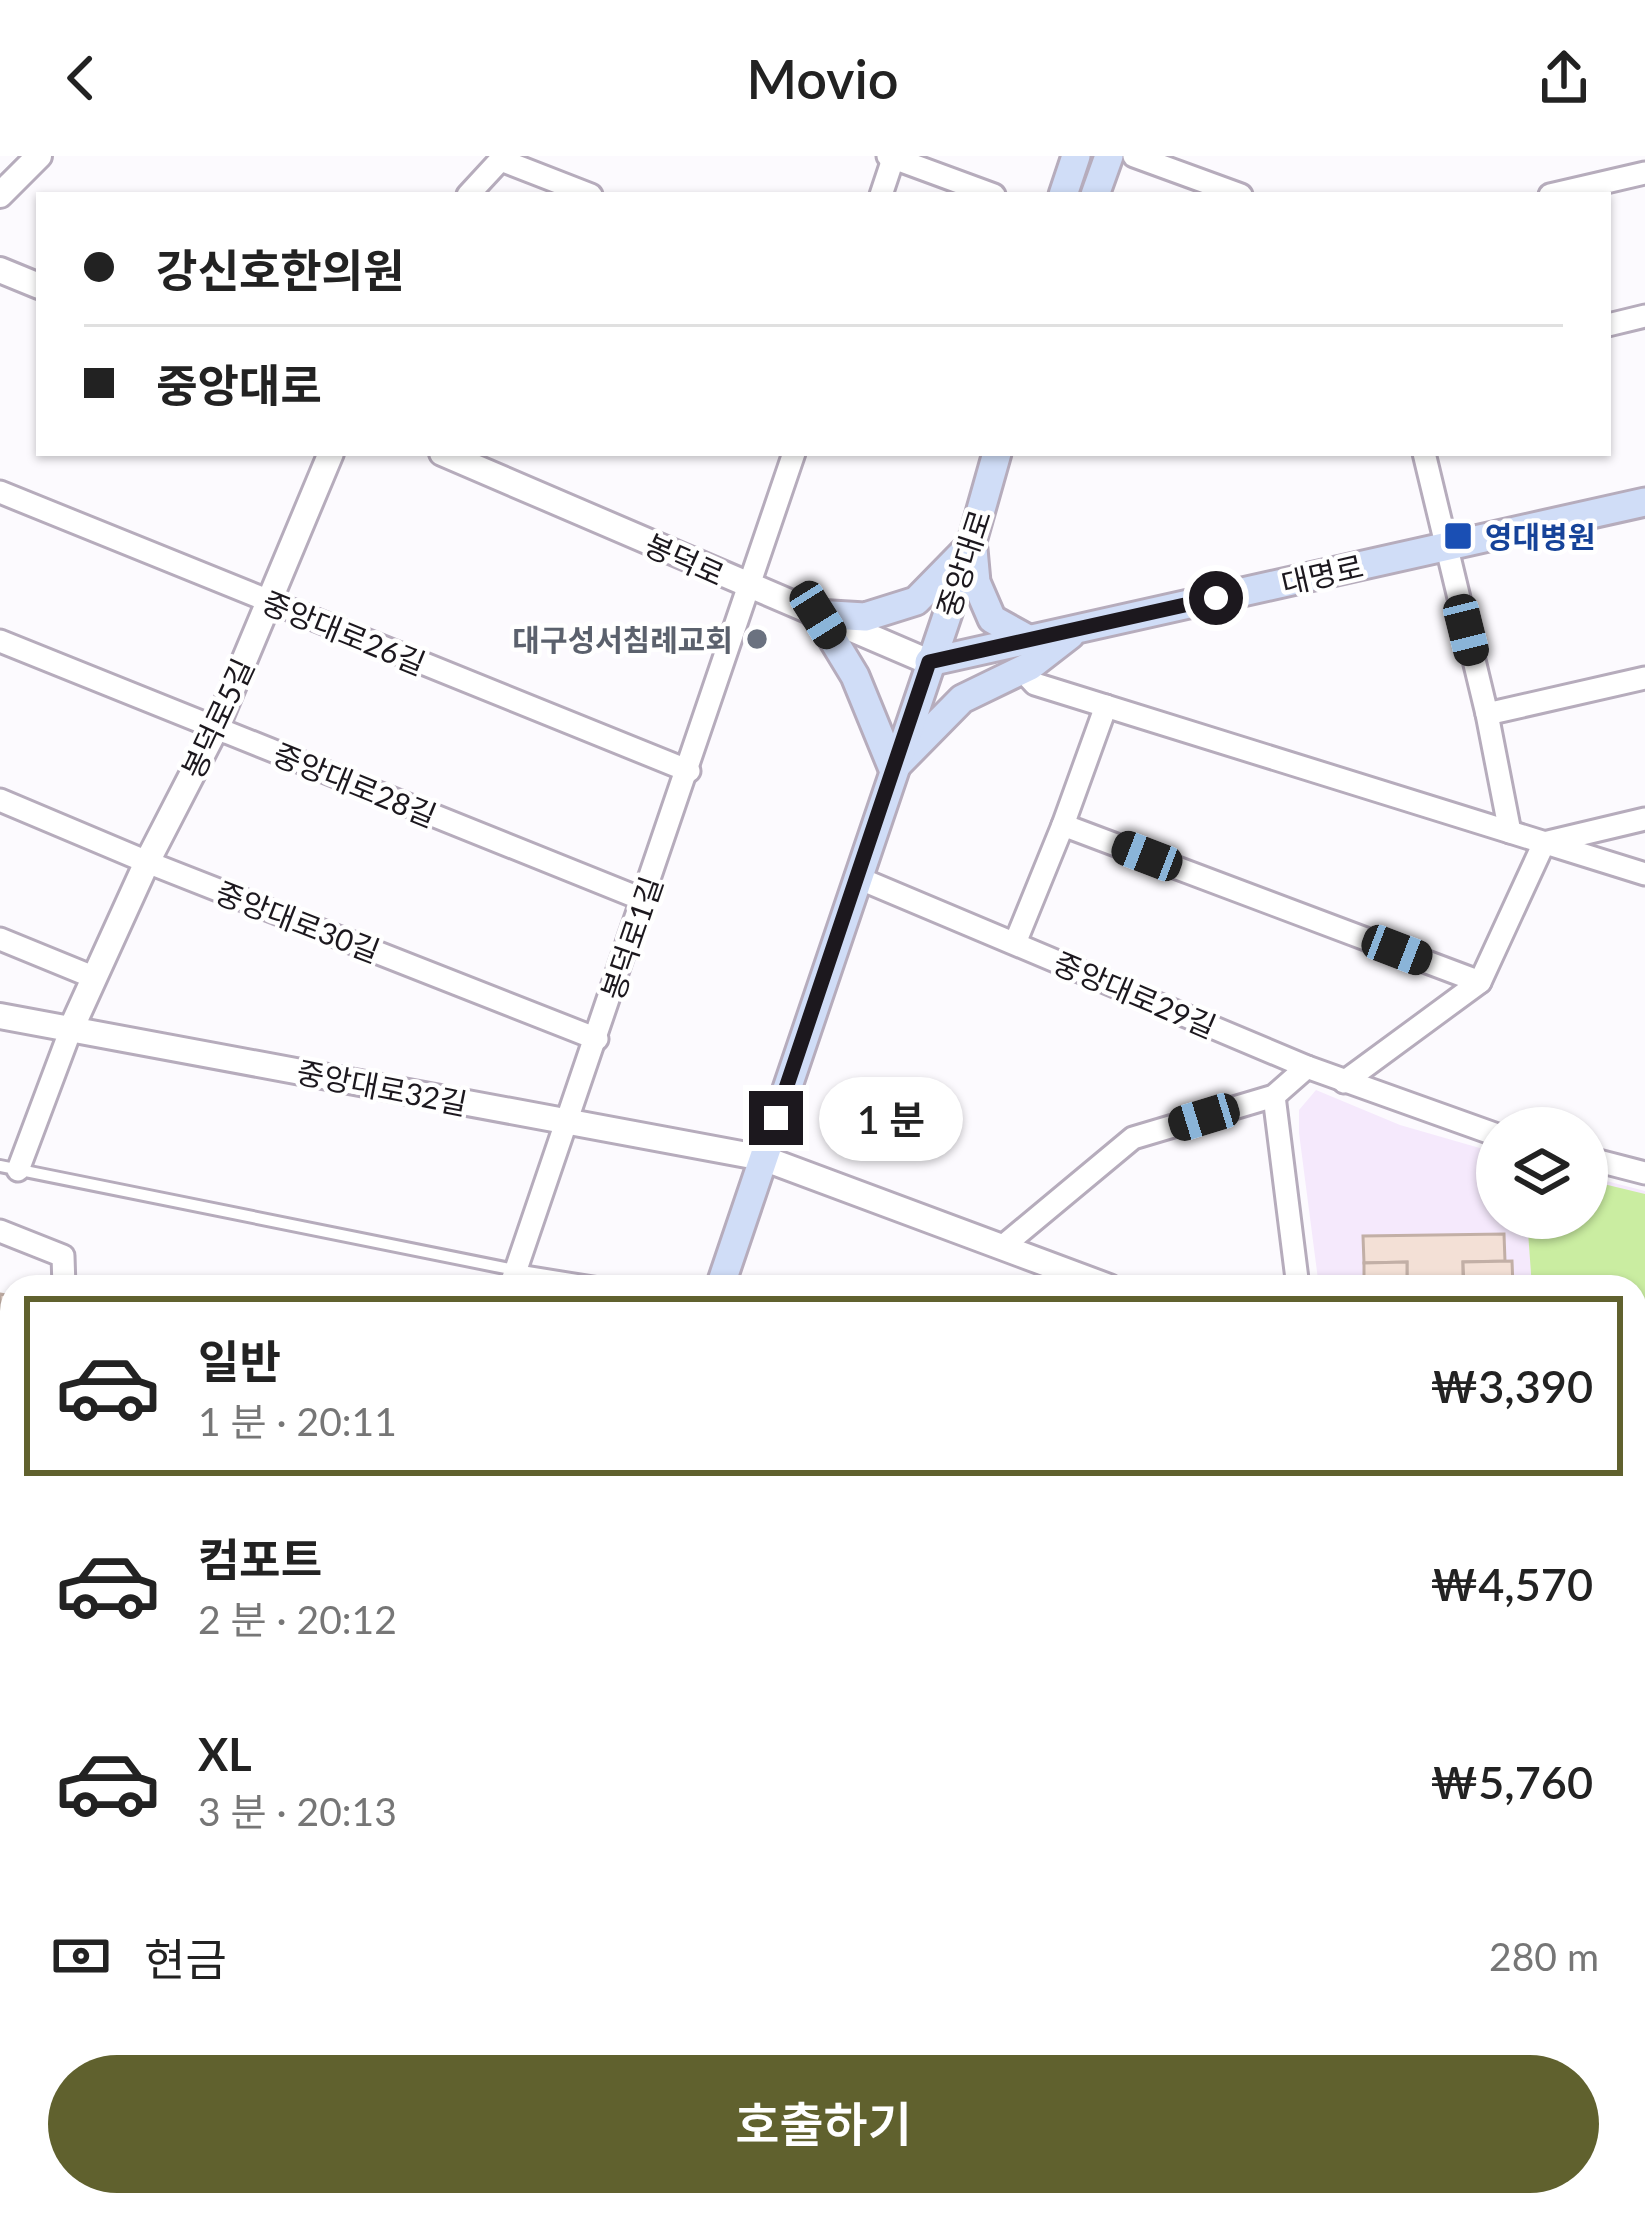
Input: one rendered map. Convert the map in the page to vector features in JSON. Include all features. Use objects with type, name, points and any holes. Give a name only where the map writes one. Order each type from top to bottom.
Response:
[{"type":"main road","points":[[1064,192],[1076,156]]},
{"type":"main road","points":[[1096,192],[1109,156]]},
{"type":"main road","name":"중앙대로","points":[[724,1275],[972,543],[997,456]]},
{"type":"main road","name":"대명로","points":[[929,662],[1645,502]]},
{"type":"main road","points":[[816,615],[865,617],[916,601],[972,543]]},
{"type":"main road","points":[[972,543],[976,582],[992,620],[1028,639]]},
{"type":"main road","points":[[816,615],[854,676],[893,769],[962,699],[1022,670],[1078,628]]},
{"type":"street","points":[[0,196],[39,156]]},
{"type":"street","points":[[1133,156],[1233,192]]},
{"type":"street","points":[[882,192],[892,157],[986,192]]},
{"type":"street","points":[[471,192],[502,158],[584,192]]},
{"type":"street","points":[[1563,192],[1645,173]]},
{"type":"street","points":[[0,270],[36,285]]},
{"type":"street","points":[[1611,324],[1645,316]]},
{"type":"street","name":"봉덕로5길","points":[[9,1168],[93,977],[215,728],[330,456]]},
{"type":"street","name":"봉덕로","points":[[449,456],[929,662]]},
{"type":"street","name":"봉덕로1길","points":[[514,1275],[793,456]]},
{"type":"street","points":[[1425,456],[1487,714],[1510,832]]},
{"type":"street","name":"중앙대로26길","points":[[0,492],[689,771]]},
{"type":"street","name":"중앙대로28길","points":[[0,641],[644,900]]},
{"type":"street","points":[[1022,670],[1035,684],[1645,874]]},
{"type":"street","points":[[1487,714],[1645,678]]},
{"type":"street","points":[[1015,943],[1106,706]]},
{"type":"street","name":"중앙대로30길","points":[[0,800],[597,1039]]},
{"type":"street","points":[[1544,843],[1645,819]]},
{"type":"street","points":[[1064,825],[1480,982]]},
{"type":"street","points":[[1344,1082],[1480,982],[1544,843]]},
{"type":"street","name":"중앙대로29길","points":[[856,877],[1344,1082],[1476,1128]]},
{"type":"street","points":[[0,939],[93,977]]},
{"type":"street","name":"중앙대로32길","points":[[0,1016],[763,1158],[1078,1275]]},
{"type":"street","points":[[1002,1246],[1133,1138],[1274,1096],[1307,1067]]},
{"type":"street","points":[[1274,1096],[1296,1275]]},
{"type":"street","points":[[1608,1163],[1645,1173]]},
{"type":"street","points":[[0,1231],[63,1256],[64,1275]]},
{"type":"lane","points":[[9,1168],[499,1275]]},
{"type":"shaded area","points":[[1316,1090],[1400,1125],[1476,1147],[1476,1239],[1608,1239],[1608,1181],[1645,1191],[1645,1275],[1317,1275],[1299,1110]]},
{"type":"green space","points":[[1608,1185],[1645,1194],[1645,1275],[1531,1275],[1529,1239],[1608,1239]]},
{"type":"building","points":[[1476,1234],[1476,1239],[1504,1239],[1505,1261],[1463,1262],[1463,1275],[1407,1275],[1407,1262],[1364,1263],[1363,1236]]},
{"type":"building","points":[[1512,1261],[1513,1275],[1464,1275],[1463,1262]]},
{"type":"building","points":[[1407,1262],[1407,1275],[1364,1275],[1364,1263]]},
{"type":"place","name":"영대병원","points":[[1458,536]]},
{"type":"place","name":"대구성서침례교회","points":[[757,639]]},
{"type":"route","points":[[776,1118],[929,662],[1216,598]]}]
